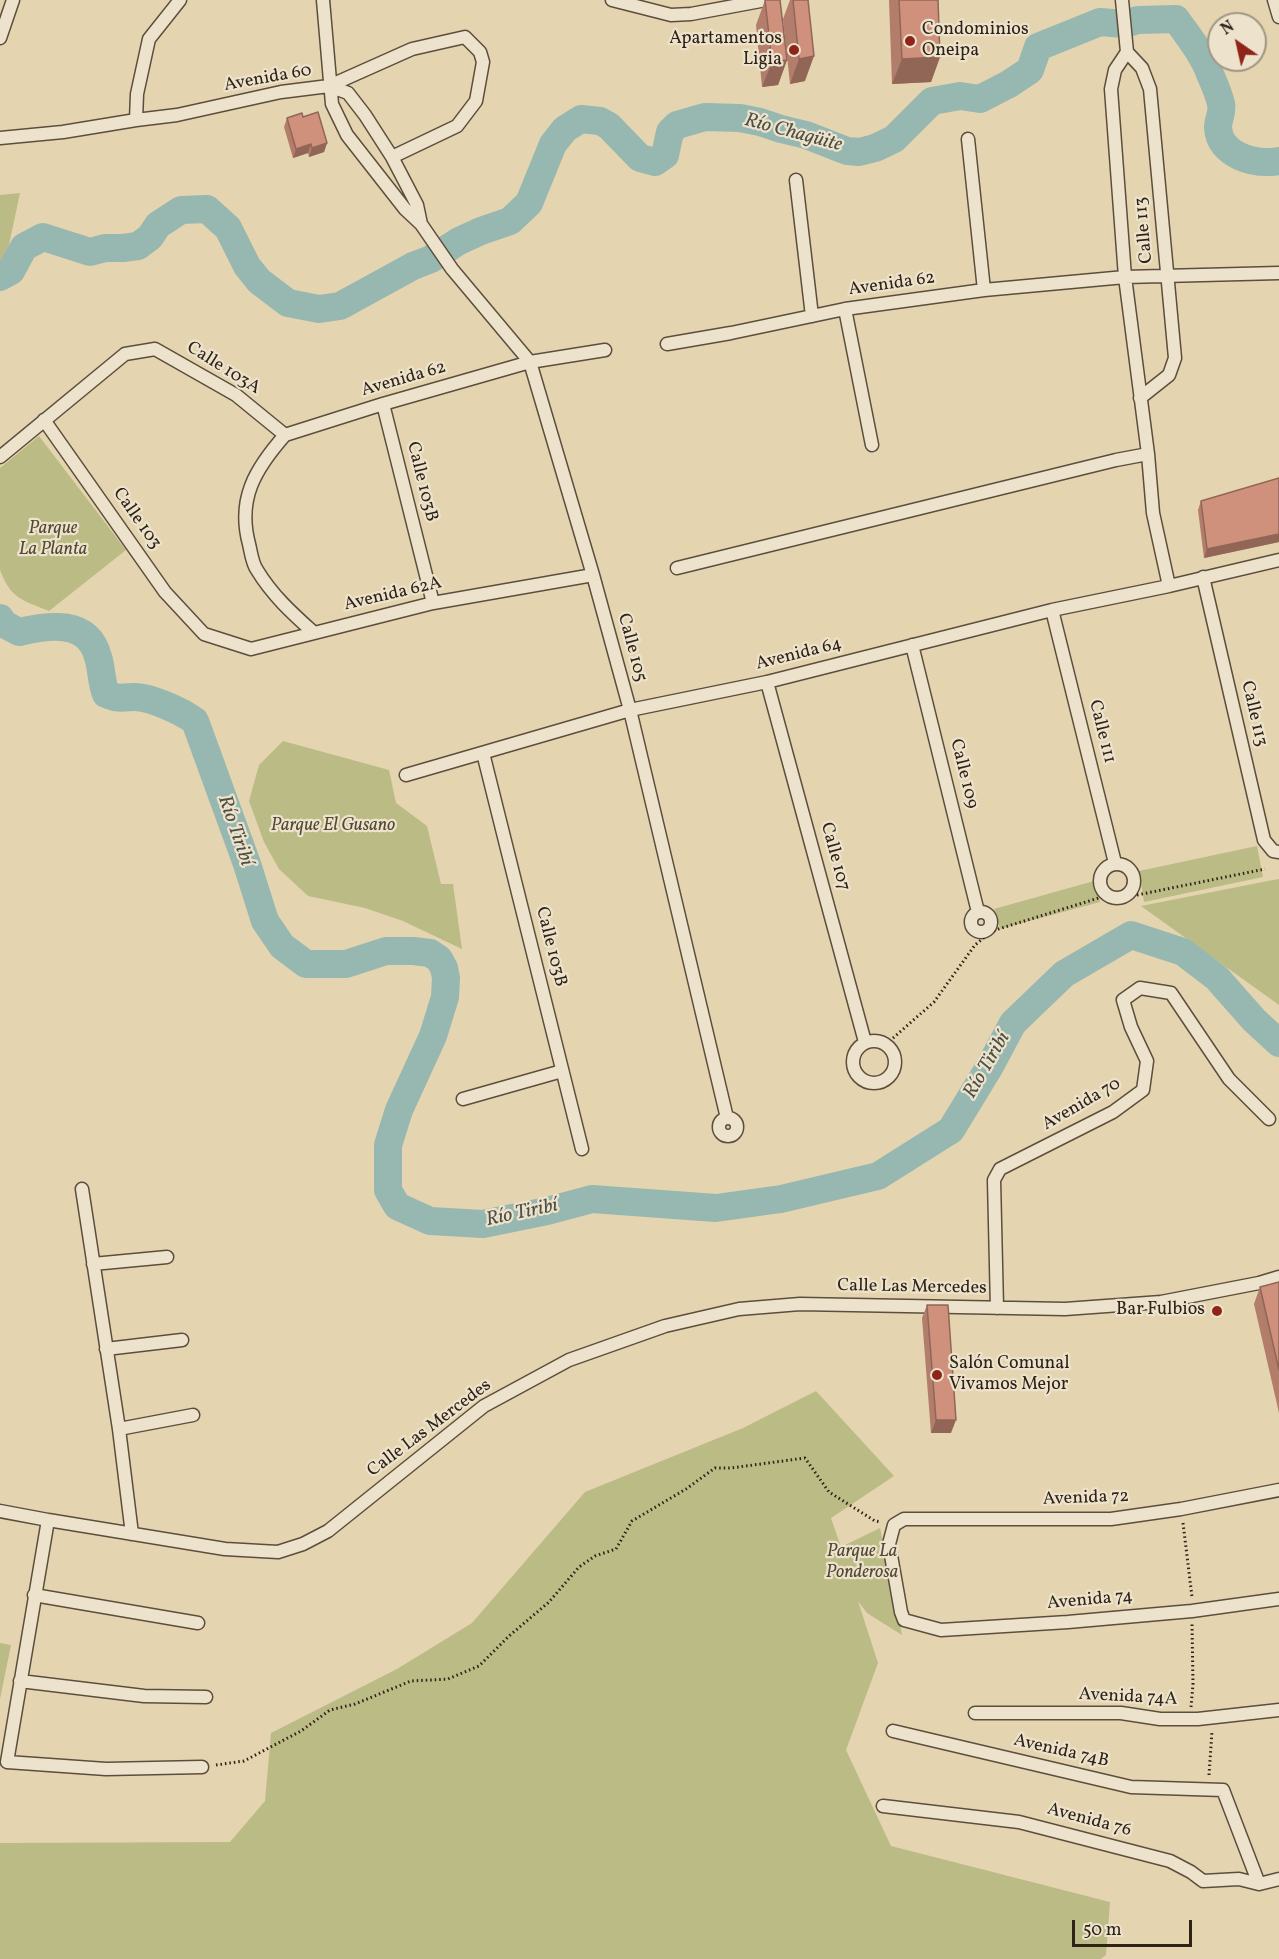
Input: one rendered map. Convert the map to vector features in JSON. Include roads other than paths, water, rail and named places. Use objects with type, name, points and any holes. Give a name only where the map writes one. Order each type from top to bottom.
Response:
[{"type":"street","points":[[0,38],[13,0]]},
{"type":"street","points":[[136,120],[137,94],[148,39],[180,0]]},
{"type":"street","name":"Calle 105","points":[[323,0],[332,104],[347,135],[405,209],[421,224],[444,259],[530,362],[630,710],[727,1118]]},
{"type":"street","points":[[612,0],[671,15],[691,14],[766,0]]},
{"type":"street","name":"Calle 113","points":[[1122,0],[1127,52],[1142,68],[1150,89],[1175,358],[1168,375],[1140,398]]},
{"type":"street","points":[[1274,0],[1279,17]]},
{"type":"street","name":"Avenida 60","points":[[0,138],[63,132],[177,115],[281,92],[329,86],[412,49],[465,38],[480,52],[483,62],[476,101],[457,126],[392,157]]},
{"type":"street","name":"Calle 113","points":[[1127,52],[1115,70],[1112,89],[1125,277],[1148,454],[1152,513],[1169,586]]},
{"type":"street","name":"Calle 105","points":[[329,86],[348,93],[365,116],[392,157],[417,205],[421,224]]},
{"type":"street","points":[[968,139],[984,290]]},
{"type":"street","points":[[796,180],[812,316]]},
{"type":"street","name":"Avenida 62","points":[[667,344],[845,309],[984,290],[1125,277],[1279,273]]},
{"type":"street","points":[[845,309],[872,445]]},
{"type":"street","name":"Calle 103A","points":[[44,420],[125,354],[155,349],[236,394],[285,435]]},
{"type":"street","name":"Avenida 62","points":[[285,435],[530,362],[605,350]]},
{"type":"street","name":"Calle 103B","points":[[383,404],[433,603]]},
{"type":"street","points":[[0,457],[44,420]]},
{"type":"street","name":"Calle 103","points":[[44,420],[165,592],[204,634]]},
{"type":"street","points":[[285,435],[267,455],[247,493],[244,527],[255,568],[277,599],[313,632]]},
{"type":"street","points":[[677,568],[1148,454]]},
{"type":"street","name":"Avenida 64","points":[[406,775],[630,710],[767,682],[1052,610],[1279,560]]},
{"type":"street","name":"Avenida 62A","points":[[204,634],[251,649],[433,603],[593,575]]},
{"type":"street","name":"Calle 113","points":[[1203,577],[1264,840],[1273,851],[1279,852]]},
{"type":"street","name":"Calle 111","points":[[1052,610],[1115,863]]},
{"type":"street","name":"Calle 109","points":[[912,645],[978,912]]},
{"type":"street","name":"Calle 107","points":[[767,682],[865,1042]]},
{"type":"street","name":"Calle 103B","points":[[483,753],[582,1149]]},
{"type":"street","name":"Avenida 70","points":[[997,1308],[994,1180],[1000,1169],[1113,1112],[1143,1090],[1147,1061],[1131,1027],[1123,1000],[1140,988],[1171,993],[1229,1080],[1269,1119]]},
{"type":"street","points":[[463,1099],[562,1071]]},
{"type":"street","points":[[82,1190],[119,1429],[132,1534]]},
{"type":"street","points":[[93,1264],[167,1257]]},
{"type":"street","name":"Calle Las Mercedes","points":[[0,1511],[225,1549],[278,1551],[303,1544],[328,1531],[484,1406],[568,1360],[665,1326],[739,1310],[800,1304],[1065,1309],[1161,1302],[1279,1277]]},
{"type":"street","points":[[1259,1283],[1272,1295]]},
{"type":"street","points":[[106,1349],[182,1340]]},
{"type":"street","points":[[119,1429],[193,1415]]},
{"type":"street","name":"Avenida 72","points":[[904,1620],[890,1544],[894,1525],[904,1519],[1111,1519],[1180,1509],[1279,1490]]},
{"type":"street","points":[[48,1520],[7,1762],[106,1769],[202,1767]]},
{"type":"street","points":[[34,1595],[198,1623]]},
{"type":"street","name":"Avenida 74","points":[[904,1620],[941,1630],[1192,1611],[1279,1599]]},
{"type":"street","points":[[21,1681],[144,1696],[206,1697]]},
{"type":"street","name":"Avenida 74A","points":[[975,1713],[1121,1713],[1160,1719],[1279,1710]]},
{"type":"street","name":"Avenida 74B","points":[[893,1731],[1131,1787],[1223,1790],[1259,1884]]},
{"type":"street","name":"Avenida 76","points":[[883,1806],[1019,1822],[1170,1861],[1203,1881],[1239,1880],[1259,1884],[1279,1879]]},
{"type":"waterway","name":"Río Chagüite","points":[[0,277],[11,271],[24,247],[43,237],[90,252],[105,248],[138,246],[150,237],[158,225],[181,210],[207,209],[228,228],[247,266],[259,281],[288,303],[319,309],[340,306],[413,266],[431,259],[459,241],[510,221],[529,203],[553,144],[565,129],[581,119],[600,121],[609,126],[640,158],[655,162],[665,155],[670,132],[677,125],[705,117],[740,118],[760,122],[806,135],[847,151],[859,152],[875,148],[894,139],[932,101],[960,96],[980,99],[1009,84],[1030,70],[1038,47],[1100,22],[1124,24],[1138,20],[1176,19],[1195,45],[1216,89],[1221,107],[1218,127],[1225,145],[1231,152],[1249,160],[1279,161]]},
{"type":"waterway","name":"Río Tiribí","points":[[0,618],[4,624],[19,632],[55,627],[77,631],[86,636],[93,645],[106,694],[117,698],[149,699],[195,721],[247,864],[265,921],[282,946],[306,964],[346,964],[386,951],[430,953],[439,959],[446,978],[445,997],[433,1036],[399,1110],[388,1145],[388,1190],[397,1206],[430,1221],[483,1224],[592,1199],[716,1208],[781,1199],[878,1176],[951,1130],[1013,1023],[1064,974],[1131,935],[1183,952],[1217,978],[1254,1020],[1279,1043]]},
{"type":"place","name":"Condominios Oneipa","points":[[910,41]]},
{"type":"place","name":"Apartamentos Ligia","points":[[794,50]]},
{"type":"place","name":"Bar Fulbios","points":[[1217,1311]]},
{"type":"place","name":"Salón Comunal Vivamos Mejor","points":[[937,1375]]},
{"type":"park label","name":"Parque La Planta","points":[[53,540]]},
{"type":"park label","name":"Parque El Gusano","points":[[333,827]]},
{"type":"park label","name":"Parque La Ponderosa","points":[[862,1563]]}]
